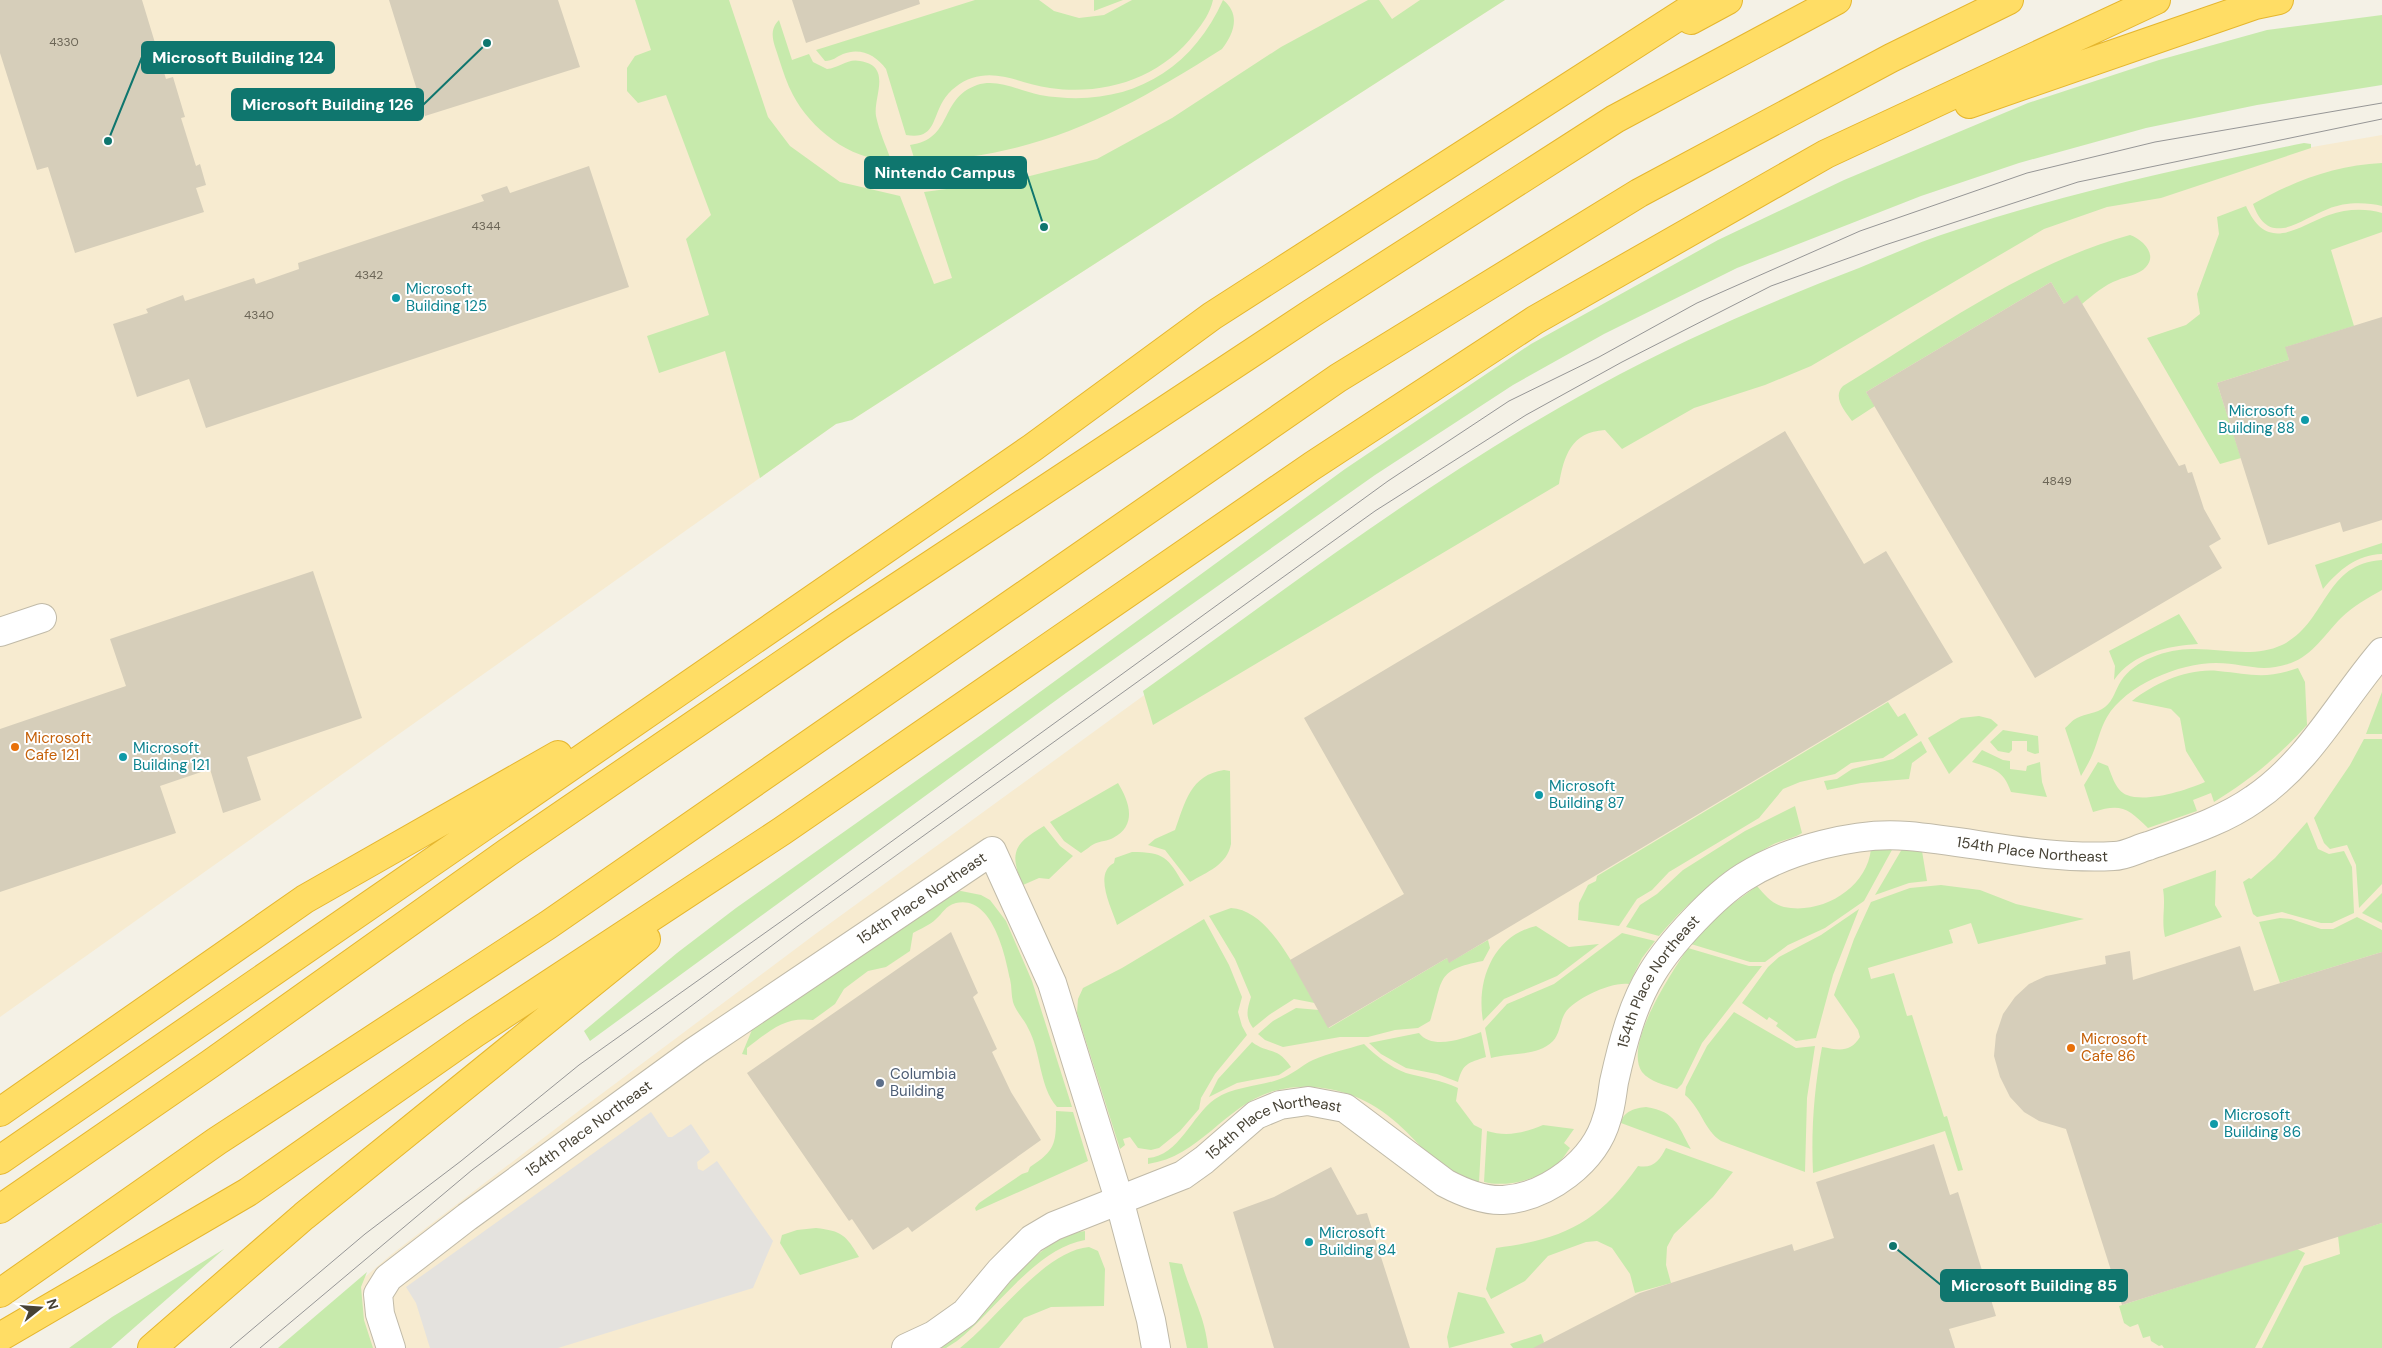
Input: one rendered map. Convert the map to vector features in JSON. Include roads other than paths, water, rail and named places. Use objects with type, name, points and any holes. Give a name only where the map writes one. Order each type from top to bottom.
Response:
[{"type":"highway","points":[[0,1160],[1032,448],[1212,316],[1704,0]]},
{"type":"highway","points":[[1601,67],[1728,0]]},
{"type":"highway","points":[[0,1209],[210,1064],[508,852],[832,630],[1312,313],[1616,119],[1837,0]]},
{"type":"highway","points":[[0,1293],[217,1141],[548,925],[1338,378],[1639,194],[1891,58],[2009,0]]},
{"type":"highway","points":[[0,1337],[248,1192],[475,1033],[782,831],[1304,472],[1535,320],[1826,154],[2156,0]]},
{"type":"highway","points":[[1826,154],[2113,53],[2255,5],[2279,0]]},
{"type":"highway","points":[[0,1112],[306,899],[720,663]]},
{"type":"highway","points":[[152,1348],[304,1216],[782,831]]},
{"type":"street","points":[[0,632],[42,618]]},
{"type":"street","name":"154th Place Northeast","points":[[391,1348],[380,1314],[378,1294],[388,1278],[482,1205],[695,1051],[992,851],[1052,983],[1120,1199],[1183,1175],[1204,1160],[1256,1115],[1280,1104],[1308,1101],[1345,1108],[1444,1183],[1461,1192],[1502,1200],[1534,1193],[1550,1186],[1576,1167],[1600,1137],[1607,1120],[1619,1063],[1632,1017],[1652,973],[1692,922],[1744,877],[1790,855],[1853,837],[1906,835],[2060,856],[2118,856],[2173,837],[2212,822],[2255,799],[2292,766],[2329,724],[2364,673],[2382,652]]},
{"type":"street","points":[[906,1348],[934,1335],[965,1313],[1000,1271],[1032,1239],[1054,1226],[1120,1199],[1151,1320],[1156,1348]]},
{"type":"tram line","points":[[230,1348],[365,1234],[461,1161],[579,1065],[793,913],[1388,481],[1509,401],[1599,357],[1697,303],[1860,231],[2027,173],[2155,142],[2382,103]]},
{"type":"tram line","points":[[260,1348],[472,1170],[798,926],[1375,511],[1526,415],[1622,362],[1771,286],[1885,245],[2078,182],[2382,119]]},
{"type":"place","name":"Microsoft Building 126","points":[[487,43]]},
{"type":"place","name":"Microsoft Building 124","points":[[108,141]]},
{"type":"place","name":"Nintendo Campus","points":[[1044,227]]},
{"type":"place","name":"Microsoft Building 125","points":[[396,298]]},
{"type":"place","name":"Microsoft Building 88","points":[[2305,420]]},
{"type":"place","name":"Microsoft Cafe 121","points":[[15,747]]},
{"type":"place","name":"Microsoft Building 121","points":[[123,757]]},
{"type":"place","name":"Microsoft Building 87","points":[[1539,795]]},
{"type":"place","name":"Microsoft Cafe 86","points":[[2071,1048]]},
{"type":"place","name":"Columbia Building","points":[[880,1083]]},
{"type":"place","name":"Microsoft Building 86","points":[[2214,1124]]},
{"type":"place","name":"Microsoft Building 84","points":[[1309,1242]]},
{"type":"place","name":"Microsoft Building 85","points":[[1893,1246]]}]
